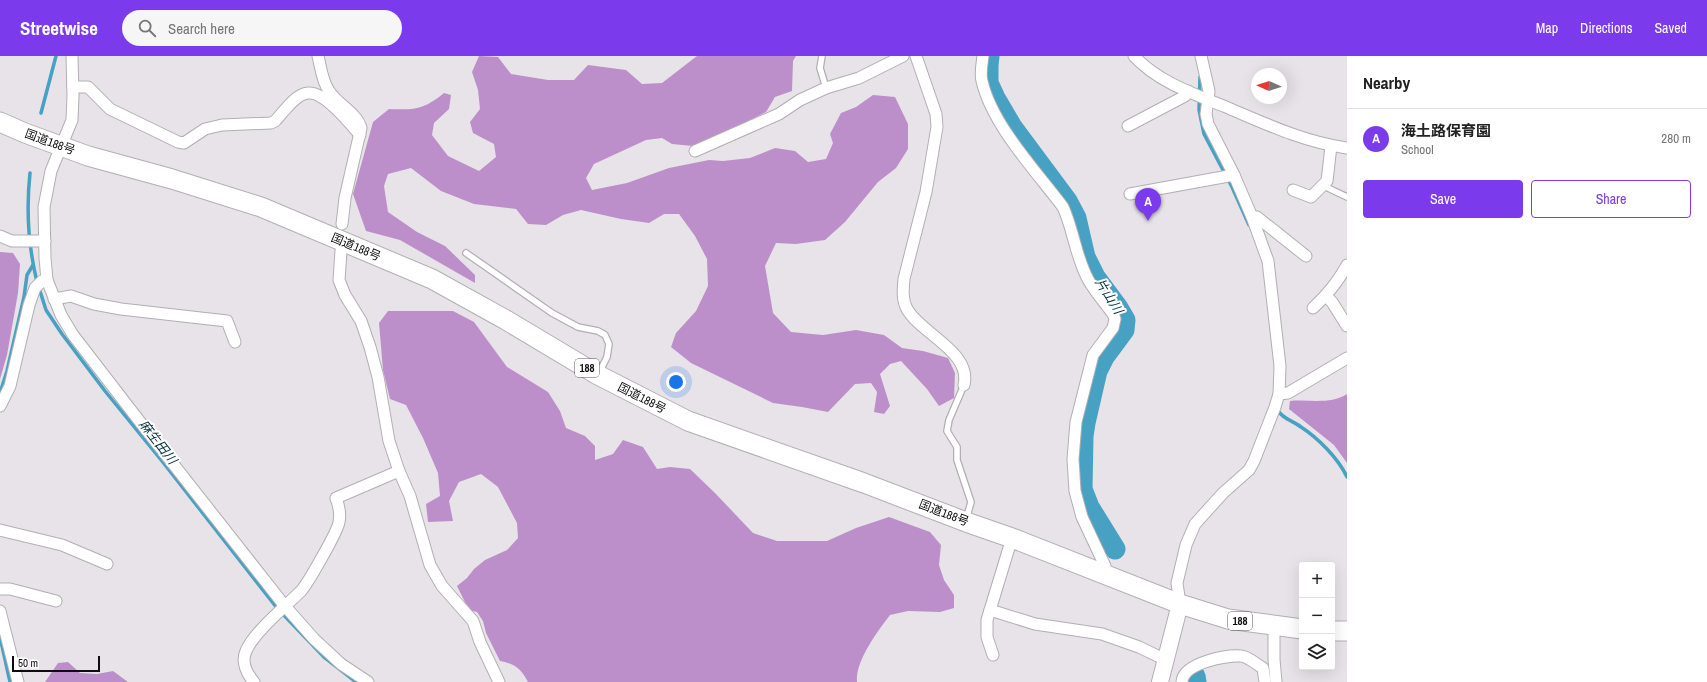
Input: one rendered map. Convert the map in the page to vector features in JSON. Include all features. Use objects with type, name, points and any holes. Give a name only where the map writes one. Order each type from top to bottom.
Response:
[{"type":"highway","name":"国道188号","points":[[0,122],[60,147],[224,194],[261,207],[432,279],[506,320],[598,375],[688,421],[864,483],[1012,538],[1180,604],[1228,619],[1299,629]]},
{"type":"highway","points":[[1335,631],[1347,631]]},
{"type":"main road","points":[[1160,682],[1180,604]]},
{"type":"street","points":[[72,56],[72,120],[51,171],[44,207],[47,280],[60,315],[73,335],[284,605],[314,639],[341,664],[368,682]]},
{"type":"street","points":[[318,56],[323,80],[329,92],[359,120],[361,128],[344,198],[342,224]]},
{"type":"street","points":[[695,151],[779,114],[800,100],[826,88],[859,78],[903,56]]},
{"type":"street","points":[[916,56],[936,114],[937,128],[926,192],[904,279],[902,294],[907,308],[916,321],[953,352],[962,364],[966,377],[964,385]]},
{"type":"street","points":[[983,56],[982,80],[993,110],[1002,127],[1064,207],[1089,281],[1115,319],[1113,328],[1094,355],[1076,422],[1074,448],[1075,490],[1082,517],[1105,566],[1106,575]]},
{"type":"street","points":[[1134,56],[1149,70],[1166,81],[1188,91],[1288,133],[1331,146],[1347,148]]},
{"type":"street","points":[[1180,604],[1177,583],[1186,545],[1195,524],[1223,493],[1249,470],[1276,407],[1279,394],[1280,366],[1270,270],[1252,217],[1234,175],[1208,124],[1206,114],[1208,86],[1201,56]]},
{"type":"street","points":[[73,87],[88,87],[110,109],[178,142],[184,143],[204,129],[222,125],[271,123],[275,121],[298,98],[307,93],[318,94],[330,104],[360,135]]},
{"type":"street","points":[[1128,126],[1185,96],[1188,91]]},
{"type":"street","points":[[1292,190],[1311,197],[1327,182],[1331,146]]},
{"type":"street","points":[[1130,194],[1234,175]]},
{"type":"street","points":[[1252,217],[1257,218],[1306,256]]},
{"type":"street","points":[[0,236],[12,241],[45,241]]},
{"type":"street","points":[[341,251],[339,280],[345,295],[361,321],[370,347],[378,377],[389,441],[399,471],[410,496],[430,565],[442,586],[473,622],[480,642],[500,682]]},
{"type":"street","points":[[1313,308],[1326,296],[1347,265]]},
{"type":"street","points":[[0,406],[10,386],[29,305],[35,288],[42,281],[47,280]]},
{"type":"street","points":[[54,299],[71,296],[121,309],[227,320],[235,342]]},
{"type":"street","points":[[1326,296],[1332,302],[1347,326]]},
{"type":"street","points":[[1279,394],[1288,393],[1347,358]]},
{"type":"street","points":[[254,682],[246,669],[244,661],[245,652],[250,643],[284,605],[302,590],[334,536],[339,523],[340,511],[336,498],[399,471]]},
{"type":"street","points":[[0,530],[62,545],[107,564]]},
{"type":"street","points":[[993,655],[987,637],[987,620],[1012,538]]},
{"type":"street","points":[[0,589],[10,589],[56,602]]},
{"type":"street","points":[[990,610],[1035,624],[1102,634],[1139,647],[1166,660]]},
{"type":"street","points":[[1,617],[18,682]]},
{"type":"street","points":[[1274,626],[1276,682]]},
{"type":"street","points":[[1182,682],[1186,674],[1200,663],[1210,659],[1241,656],[1263,668],[1265,682]]},
{"type":"lane","points":[[822,56],[820,68],[826,88]]},
{"type":"lane","points":[[1324,184],[1328,188],[1347,196]]},
{"type":"lane","points":[[466,253],[552,313],[578,327],[598,331],[605,335],[609,344],[607,357],[598,375]]},
{"type":"lane","points":[[964,385],[949,420],[947,431],[957,447],[957,460],[971,502],[966,522]]},
{"type":"shaded area","points":[[479,56],[498,57],[511,74],[548,80],[574,80],[588,65],[626,70],[642,84],[662,83],[697,56],[796,56],[793,61],[792,91],[775,97],[766,112],[718,136],[693,146],[672,144],[662,138],[646,140],[594,164],[586,178],[592,190],[627,183],[669,168],[709,160],[723,161],[750,158],[775,148],[795,151],[808,162],[826,159],[833,143],[830,134],[841,113],[856,107],[873,95],[895,97],[908,124],[908,149],[896,168],[878,182],[845,222],[825,240],[796,244],[776,243],[765,266],[773,313],[791,332],[823,335],[856,330],[884,335],[902,348],[923,351],[948,358],[955,373],[954,398],[939,406],[927,389],[901,361],[890,364],[880,374],[890,406],[884,414],[874,412],[877,392],[871,383],[855,384],[828,412],[773,403],[691,363],[671,347],[676,333],[696,311],[708,286],[707,259],[695,236],[679,214],[664,214],[649,223],[621,219],[581,210],[563,215],[546,225],[528,224],[516,209],[474,204],[441,191],[411,168],[388,174],[384,186],[388,212],[417,232],[445,246],[475,275],[475,283],[400,240],[366,231],[353,194],[373,122],[389,109],[418,108],[437,99],[444,93],[451,95],[449,109],[434,123],[432,135],[448,156],[479,171],[496,157],[494,144],[473,133],[470,122],[480,109],[478,90],[472,72]]},
{"type":"shaded area","points":[[0,252],[13,253],[20,264],[18,293],[7,355],[0,379]]},
{"type":"shaded area","points":[[388,311],[453,311],[474,322],[507,367],[548,392],[560,411],[566,428],[585,436],[595,446],[595,460],[613,454],[623,440],[643,447],[657,469],[670,467],[690,469],[753,533],[777,541],[827,541],[856,528],[889,517],[930,532],[941,545],[939,565],[944,580],[954,595],[954,608],[940,612],[908,611],[890,615],[863,656],[857,674],[857,682],[528,682],[517,668],[500,661],[486,633],[483,621],[477,612],[469,610],[457,586],[485,560],[507,550],[518,538],[517,523],[498,487],[481,474],[459,482],[449,501],[453,521],[428,522],[426,504],[440,496],[438,473],[423,438],[406,405],[390,399],[383,370],[379,323]]},
{"type":"shaded area","points":[[1347,394],[1347,463],[1334,445],[1289,409],[1290,401],[1327,401]]},
{"type":"shaded area","points":[[68,662],[80,673],[97,674],[113,671],[128,682],[45,682],[58,663]]},
{"type":"waterway","name":"麻生田川","points":[[41,113],[56,56]]},
{"type":"waterway","name":"片山川","points":[[989,56],[988,83],[995,98],[1012,127],[1067,201],[1076,218],[1085,257],[1095,277],[1125,320],[1124,330],[1104,357],[1097,371],[1083,436],[1082,489],[1089,507],[1115,549]]},
{"type":"waterway","points":[[1200,77],[1199,110],[1204,134],[1232,187],[1249,225]]},
{"type":"waterway","name":"麻生田川","points":[[30,173],[28,200],[29,228],[37,282]]},
{"type":"waterway","points":[[0,393],[7,371],[24,297],[27,275],[33,265]]},
{"type":"waterway","name":"麻生田川","points":[[39,288],[46,310],[62,334],[105,391],[277,608],[324,657],[356,682]]},
{"type":"waterway","points":[[1277,409],[1284,417],[1298,425],[1321,443],[1333,456],[1347,477]]},
{"type":"waterway","points":[[0,637],[10,682]]},
{"type":"waterway","name":"片山川","points":[[1195,676],[1196,682]]},
{"type":"place","name":"海土路保育園","points":[[1148,221]]}]
